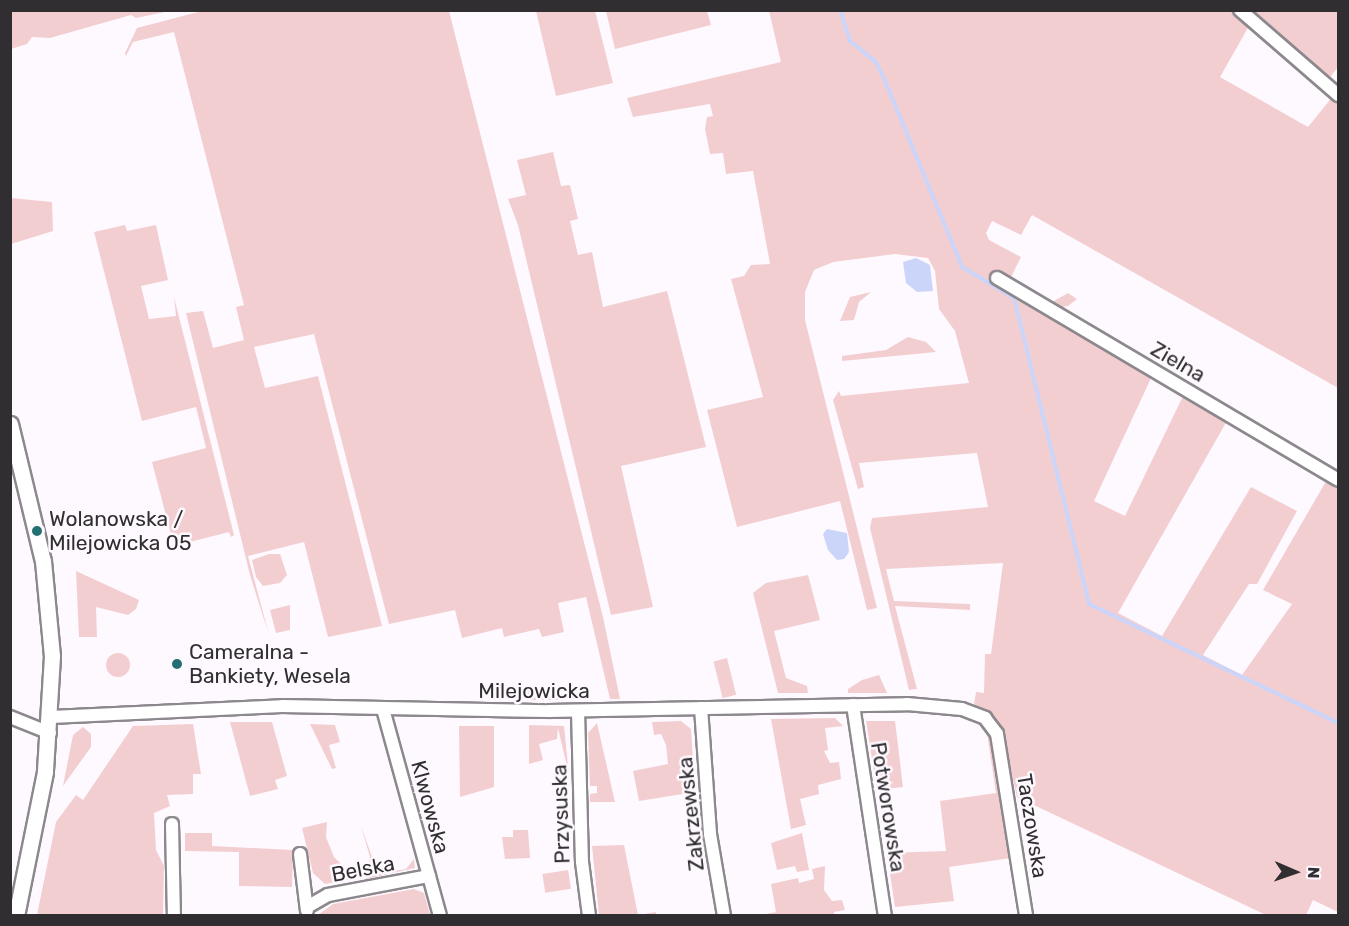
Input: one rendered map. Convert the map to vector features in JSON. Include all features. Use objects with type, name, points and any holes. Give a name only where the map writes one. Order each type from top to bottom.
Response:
[{"type":"street","points":[[1240,10],[1338,95]]},
{"type":"street","name":"Zielna","points":[[997,278],[1338,480]]},
{"type":"street","points":[[10,424],[47,588],[52,639],[51,725],[34,838],[16,915]]},
{"type":"street","name":"Milejowicka","points":[[51,725],[265,706],[578,711],[924,704],[962,709],[985,718],[999,743]]},
{"type":"street","name":"Potworowska","points":[[853,705],[885,915]]},
{"type":"street","name":"Zakrzewska","points":[[701,708],[710,834],[724,915]]},
{"type":"street","name":"Klwowska","points":[[383,709],[440,915]]},
{"type":"street","name":"Przysuska","points":[[578,711],[582,862],[589,915]]},
{"type":"street","points":[[10,717],[51,725]]},
{"type":"street","name":"Taczowska","points":[[999,743],[1026,915]]},
{"type":"street","points":[[172,824],[174,915]]},
{"type":"street","points":[[300,854],[307,911]]},
{"type":"street","name":"Belska","points":[[307,911],[328,895],[429,876]]},
{"type":"shaded area","points":[[11,10],[170,11],[136,18],[131,15],[50,38],[32,37],[27,44],[11,49]]},
{"type":"shaded area","points":[[202,11],[449,11],[603,617],[620,699],[610,699],[586,597],[558,603],[564,632],[542,637],[539,629],[504,637],[502,628],[462,638],[455,610],[389,624],[314,334],[254,347],[265,388],[318,376],[382,626],[328,637],[304,542],[248,556],[269,635],[250,575],[186,313],[203,311],[213,348],[244,340],[236,307],[244,305],[174,32],[133,42],[126,56],[125,53],[137,28]]},
{"type":"shaded area","points":[[536,11],[595,11],[613,83],[556,96]]},
{"type":"shaded area","points":[[606,11],[707,11],[711,25],[615,49]]},
{"type":"shaded area","points":[[769,11],[1338,11],[1338,67],[1327,81],[1249,26],[1220,77],[1308,127],[1333,96],[1338,94],[1338,388],[1032,215],[1021,235],[992,221],[986,233],[989,240],[1021,257],[1011,277],[1052,302],[1068,293],[1077,299],[1068,306],[1057,308],[993,271],[990,277],[1084,338],[1152,376],[1094,501],[1125,516],[1185,392],[1228,419],[1118,613],[1162,636],[1251,487],[1297,511],[1257,584],[1249,584],[1203,655],[1242,675],[1292,604],[1263,590],[1325,483],[1329,479],[1338,483],[1338,912],[1313,900],[1306,915],[1266,915],[1017,797],[1004,738],[990,716],[974,704],[976,692],[984,693],[985,654],[991,654],[1003,563],[886,569],[894,601],[970,604],[970,610],[895,606],[917,689],[909,690],[870,528],[872,518],[988,507],[977,453],[859,463],[864,487],[858,489],[833,400],[839,391],[841,396],[969,383],[955,331],[939,309],[935,271],[928,258],[895,254],[833,262],[814,270],[805,292],[805,320],[877,608],[867,610],[840,501],[737,527],[707,410],[763,397],[731,279],[744,276],[751,265],[770,264],[753,171],[726,174],[723,153],[710,154],[705,129],[707,117],[713,116],[710,104],[633,117],[627,98],[781,62]]},
{"type":"shaded area","points":[[553,152],[561,186],[570,185],[578,219],[570,221],[578,255],[592,252],[603,307],[667,291],[706,447],[621,466],[653,607],[611,615],[518,225],[508,199],[526,195],[517,160]]},
{"type":"shaded area","points":[[11,198],[52,202],[53,231],[11,244]]},
{"type":"shaded area","points":[[125,225],[127,231],[156,225],[168,280],[141,286],[149,319],[176,316],[174,297],[234,535],[231,537],[229,532],[174,546],[152,462],[206,448],[196,407],[142,421],[94,232]]},
{"type":"shaded area","points":[[871,292],[859,302],[854,320],[840,321],[850,297]]},
{"type":"shaded area","points":[[908,337],[926,342],[936,352],[842,361],[842,356],[886,350]]},
{"type":"shaded area","points":[[269,554],[280,554],[287,575],[280,583],[263,586],[256,577],[252,560]]},
{"type":"shaded area","points":[[76,571],[139,600],[136,609],[128,615],[96,607],[97,637],[79,637]]},
{"type":"shaded area","points":[[808,575],[820,620],[774,631],[786,678],[807,686],[808,693],[778,693],[753,593],[766,583]]},
{"type":"shaded area","points":[[290,605],[290,630],[276,633],[270,610]]},
{"type":"shaded area","points":[[118,653],[126,657],[130,665],[126,673],[118,677],[110,673],[106,665],[110,657]]},
{"type":"shaded area","points":[[727,658],[736,695],[723,698],[713,661]]},
{"type":"shaded area","points":[[879,675],[887,693],[848,693],[848,689],[862,680]]},
{"type":"shaded area","points":[[554,686],[558,700],[527,700],[526,690]]},
{"type":"shaded area","points":[[835,718],[843,726],[825,728],[828,750],[824,751],[830,763],[839,762],[841,779],[818,785],[819,794],[800,799],[806,825],[791,829],[771,719]]},
{"type":"shaded area","points":[[681,721],[691,729],[695,792],[639,801],[633,771],[668,764],[666,745],[661,734],[654,735],[652,722]]},
{"type":"shaded area","points":[[866,721],[895,721],[903,787],[877,790]]},
{"type":"shaded area","points":[[230,722],[272,722],[287,776],[275,780],[278,789],[250,796]]},
{"type":"shaded area","points":[[597,723],[615,802],[590,802],[590,794],[597,793],[597,786],[590,786],[588,733]]},
{"type":"shaded area","points":[[193,724],[201,774],[193,774],[193,794],[167,795],[170,806],[154,813],[156,850],[164,866],[163,915],[37,915],[56,822],[76,795],[83,800],[133,726]]},
{"type":"shaded area","points":[[310,724],[335,725],[340,742],[329,745],[336,768],[332,769]]},
{"type":"shaded area","points":[[529,725],[564,726],[569,775],[558,728],[557,739],[539,744],[543,760],[529,764]]},
{"type":"shaded area","points":[[459,726],[494,726],[494,787],[460,797]]},
{"type":"shaded area","points":[[83,727],[91,734],[91,747],[63,786],[73,735]]},
{"type":"shaded area","points":[[987,733],[995,749],[1011,858],[949,867],[954,901],[895,907],[887,853],[946,851],[940,801],[996,793]]},
{"type":"shaded area","points":[[327,822],[326,837],[334,857],[355,878],[325,884],[313,873],[302,828]]},
{"type":"shaded area","points":[[361,826],[378,874],[406,869],[414,859],[415,868],[366,879],[370,857]]},
{"type":"shaded area","points":[[513,830],[528,830],[530,858],[505,859],[502,837],[513,837]]},
{"type":"shaded area","points":[[185,833],[212,833],[212,846],[293,850],[292,887],[239,886],[239,852],[185,851]]},
{"type":"shaded area","points":[[802,833],[809,870],[797,872],[795,866],[777,870],[771,843]]},
{"type":"shaded area","points":[[624,845],[638,915],[599,915],[592,846]]},
{"type":"shaded area","points":[[825,866],[824,890],[832,901],[842,900],[845,910],[834,912],[834,915],[761,915],[776,912],[771,884],[798,878],[799,883],[814,879],[812,869]]},
{"type":"shaded area","points":[[568,870],[571,889],[545,893],[542,874]]},
{"type":"shaded area","points":[[414,889],[424,893],[430,915],[318,915],[333,904]]},
{"type":"shaded area","points":[[656,912],[656,915],[638,915]]},
{"type":"water","points":[[916,258],[930,265],[933,291],[917,292],[906,283],[903,262]]},
{"type":"water","points":[[827,529],[847,533],[849,552],[844,559],[837,560],[828,550],[823,534]]},
{"type":"waterway","points":[[840,10],[850,41],[875,61],[883,76],[962,267],[1014,298],[1089,604],[1338,723]]},
{"type":"place","name":"Wolanowska / Milejowicka 05","points":[[37,531]]},
{"type":"place","name":"Cameralna - Bankiety, Wesela","points":[[177,664]]}]
